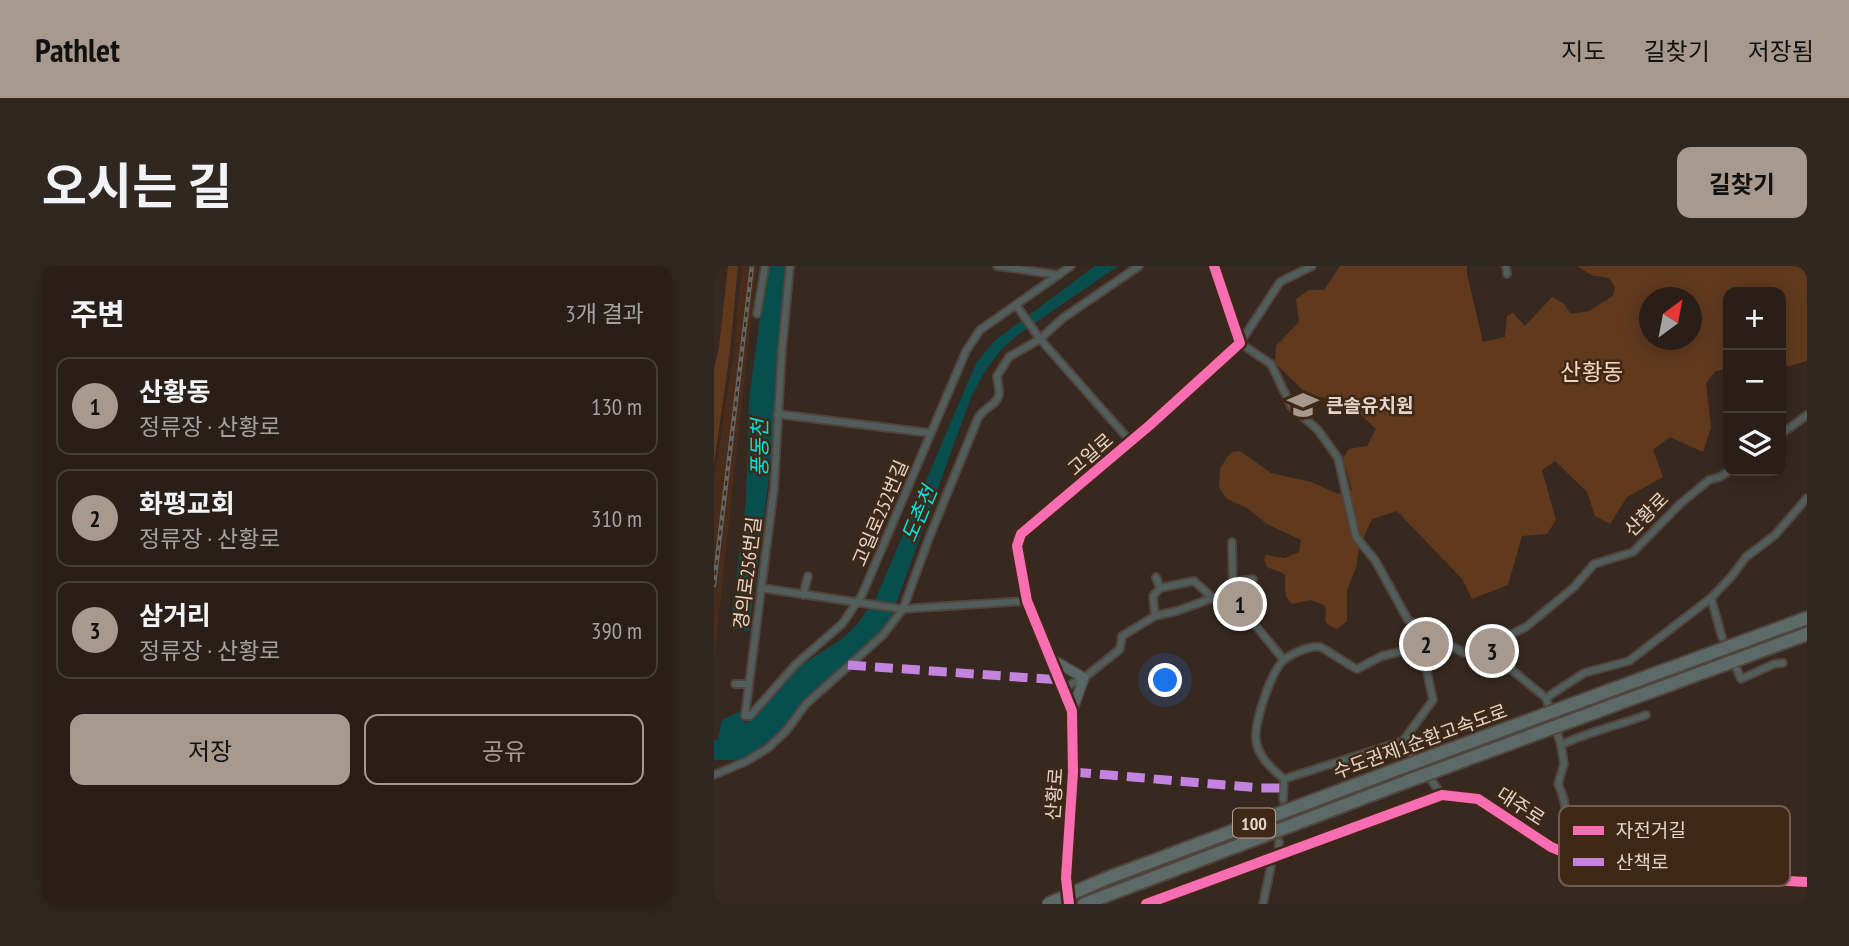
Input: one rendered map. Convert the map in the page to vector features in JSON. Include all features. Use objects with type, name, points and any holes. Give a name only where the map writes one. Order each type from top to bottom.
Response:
[{"type":"highway","name":"수도권제1순환고속도로","points":[[1048,904],[1105,878],[1807,618]]},
{"type":"highway","name":"수도권제1순환고속도로","points":[[1084,904],[1807,634]]},
{"type":"street","points":[[757,314],[765,266]]},
{"type":"street","name":"경의로256번길","points":[[745,716],[774,488],[777,414],[790,266]]},
{"type":"street","points":[[997,266],[1059,275]]},
{"type":"street","name":"고일로252번길","points":[[745,716],[750,716],[796,664],[842,624],[858,603],[973,339],[980,330],[1018,308],[1071,266]]},
{"type":"street","points":[[714,775],[747,761],[768,748],[786,731],[814,696],[883,635],[903,609],[980,413],[998,397],[1000,391],[997,376],[1009,357],[1139,266]]},
{"type":"street","points":[[1214,266],[1240,343]]},
{"type":"street","name":"고일로","points":[[1063,688],[1027,601],[1017,546],[1021,534],[1131,442],[1240,343],[1280,282],[1312,266]]},
{"type":"street","points":[[1506,266],[1507,274]]},
{"type":"street","points":[[1018,308],[1039,337],[1131,442]]},
{"type":"street","name":"산황로","points":[[1240,343],[1271,364],[1291,406],[1318,430],[1338,458],[1356,537],[1375,560],[1408,621],[1464,653],[1525,627],[1574,587],[1594,564],[1633,552],[1680,504],[1709,480],[1723,475]]},
{"type":"street","name":"고일로252번길","points":[[777,414],[930,433]]},
{"type":"street","points":[[1786,430],[1807,415]]},
{"type":"street","points":[[1483,647],[1546,698],[1584,673],[1629,660],[1710,598],[1731,578],[1746,557],[1774,536],[1807,498]]},
{"type":"street","points":[[1229,604],[1233,594],[1232,542]]},
{"type":"street","points":[[803,595],[808,576]]},
{"type":"street","points":[[1156,577],[1160,588]]},
{"type":"street","points":[[1233,582],[1253,579]]},
{"type":"street","points":[[1155,616],[1153,596],[1160,588],[1194,581],[1213,598],[1241,608],[1284,660]]},
{"type":"street","points":[[761,588],[903,609],[1027,601]]},
{"type":"street","points":[[1063,688],[1084,678],[1120,649],[1122,636],[1155,616],[1213,598]]},
{"type":"street","points":[[1710,598],[1722,637]]},
{"type":"street","points":[[1283,799],[1284,779],[1261,755],[1256,742],[1256,724],[1274,674],[1284,660],[1302,650],[1320,648],[1357,669],[1382,656],[1444,642]]},
{"type":"street","points":[[1284,779],[1403,741],[1433,700],[1422,649]]},
{"type":"street","points":[[1053,660],[1084,678]]},
{"type":"street","points":[[1737,670],[1741,678],[1783,663]]},
{"type":"street","points":[[1072,711],[1084,678]]},
{"type":"street","points":[[735,684],[749,684]]},
{"type":"street","name":"산황로","points":[[1063,688],[1072,711],[1073,772],[1066,878],[1069,904]]},
{"type":"street","name":"대주로","points":[[1546,698],[1564,764],[1558,784],[1565,806]]},
{"type":"street","points":[[1560,745],[1646,715]]},
{"type":"street","points":[[1403,741],[1442,795]]},
{"type":"street","name":"대주로","points":[[1146,904],[1442,795],[1478,799],[1559,850]]},
{"type":"street","points":[[1278,856],[1279,842]]},
{"type":"street","points":[[1263,904],[1271,866],[1268,859]]},
{"type":"shaded area","points":[[728,266],[738,266],[730,351],[714,464],[714,369]]},
{"type":"shaded area","points":[[742,266],[757,266],[714,659],[714,480],[733,356]]},
{"type":"shaded area","points":[[1340,266],[1467,266],[1483,342],[1505,337],[1507,316],[1513,313],[1525,326],[1552,297],[1563,303],[1571,314],[1589,311],[1613,296],[1615,287],[1609,278],[1591,275],[1577,266],[1807,266],[1807,361],[1786,366],[1786,287],[1723,287],[1723,370],[1716,371],[1706,383],[1711,428],[1703,452],[1670,437],[1653,450],[1663,477],[1627,497],[1610,524],[1595,516],[1587,492],[1555,461],[1542,470],[1556,520],[1547,534],[1522,536],[1508,585],[1472,599],[1462,579],[1397,511],[1372,519],[1359,548],[1356,568],[1347,590],[1347,621],[1337,629],[1327,624],[1324,605],[1311,600],[1292,604],[1286,597],[1285,575],[1267,567],[1264,559],[1266,555],[1285,558],[1299,552],[1301,540],[1267,524],[1247,508],[1227,499],[1219,488],[1220,468],[1231,452],[1240,451],[1271,473],[1311,482],[1338,494],[1352,490],[1343,458],[1349,449],[1367,446],[1376,429],[1359,413],[1346,411],[1331,398],[1310,397],[1275,363],[1276,346],[1299,322],[1296,299],[1309,290],[1324,290]]},
{"type":"water","name":"풍동천","points":[[767,266],[785,266],[772,454],[749,631],[730,628],[746,501],[749,399]]},
{"type":"water","name":"도촌천","points":[[1095,266],[1118,266],[1016,336],[985,371],[971,397],[890,620],[874,639],[805,703],[768,746],[740,760],[714,760],[714,740],[718,739],[722,720],[741,711],[740,718],[746,723],[795,669],[839,641],[856,626],[876,598],[977,362],[994,341]]},
{"type":"tunnel","points":[[1279,842],[1283,799]]},
{"type":"railway","points":[[714,585],[752,266]]},
{"type":"marked path","points":[[848,665],[1060,680]]},
{"type":"marked path","points":[[1073,772],[1284,788]]},
{"type":"cycle path","points":[[1069,904],[1066,878],[1073,772],[1072,711],[1027,601],[1017,546],[1021,534],[1150,425],[1240,343],[1214,266]]},
{"type":"cycle path","points":[[1146,904],[1442,795],[1478,799],[1559,850]]},
{"type":"cycle path","points":[[1790,881],[1807,882]]},
{"type":"place","name":"큰솔유치원","points":[[1303,405]]},
{"type":"place","name":"산황동","points":[[1240,604]]},
{"type":"place","name":"화평교회","points":[[1426,644]]},
{"type":"place","name":"삼거리","points":[[1492,651]]},
{"type":"district","name":"산황동","points":[[1592,371]]}]
